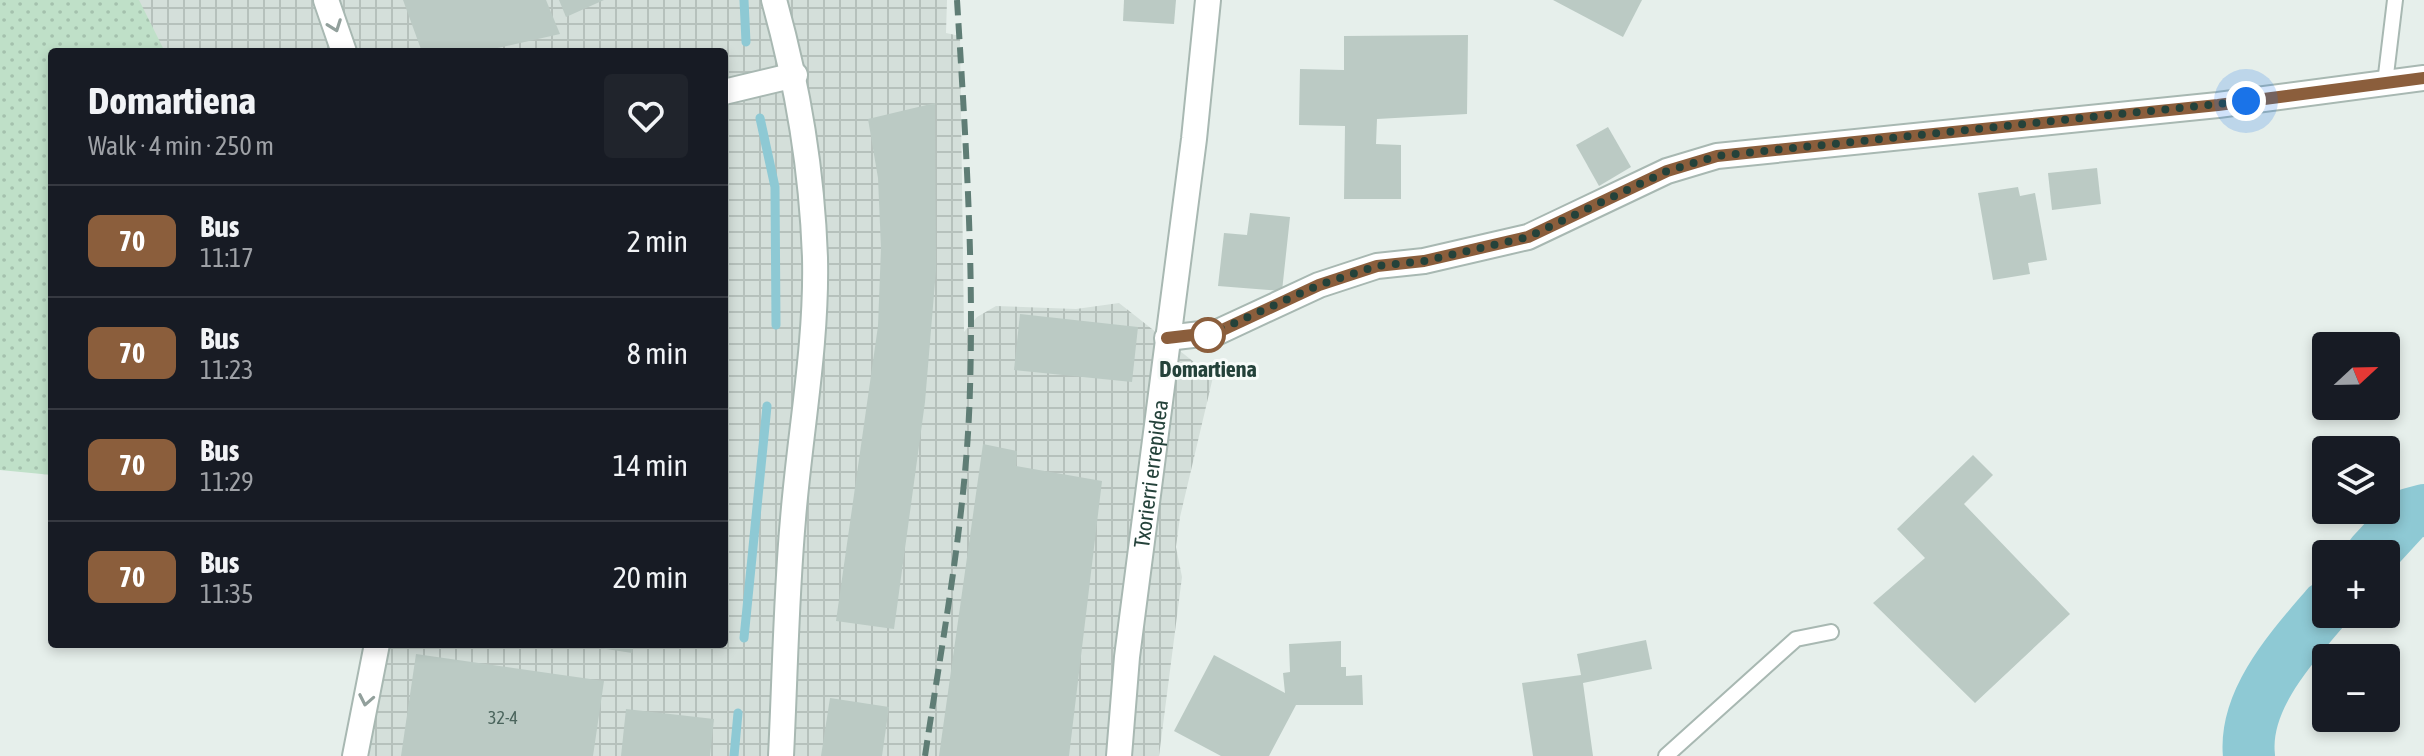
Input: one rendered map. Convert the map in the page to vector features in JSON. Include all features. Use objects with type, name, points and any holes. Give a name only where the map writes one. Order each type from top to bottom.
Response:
[{"type":"street","points":[[326,0],[343,48]]},
{"type":"street","points":[[774,0],[795,75],[810,179],[815,259],[813,329],[793,521],[781,756]]},
{"type":"street","name":"Txorierri errepidea","points":[[1119,756],[1127,657],[1208,0]]},
{"type":"street","points":[[728,91],[795,75]]},
{"type":"street","points":[[1167,338],[1218,332],[1319,285],[1377,266],[1424,261],[1528,237],[1667,171],[1717,156],[2218,105],[2424,78]]},
{"type":"street","points":[[355,756],[376,648]]},
{"type":"lane","points":[[2385,83],[2395,0]]},
{"type":"lane","points":[[1666,756],[1796,639],[1831,632]]},
{"type":"shaded area","points":[[0,0],[947,0],[946,33],[960,36],[964,332],[977,317],[996,306],[1076,309],[1119,303],[1213,377],[1180,517],[1176,547],[1182,577],[1159,756],[369,756],[388,648],[728,648],[728,48],[103,48]]},
{"type":"green space","points":[[0,0],[139,0],[163,48],[48,48],[48,475],[0,470]]},
{"type":"building","points":[[403,0],[546,0],[560,34],[498,48],[421,48]]},
{"type":"building","points":[[559,0],[604,0],[566,17]]},
{"type":"building","points":[[1124,0],[1176,0],[1174,24],[1123,21]]},
{"type":"building","points":[[1553,0],[1642,0],[1623,37]]},
{"type":"building","points":[[1468,35],[1467,114],[1377,119],[1376,144],[1401,145],[1401,199],[1344,199],[1345,126],[1299,125],[1300,69],[1344,70],[1344,36]]},
{"type":"building","points":[[935,103],[936,270],[925,402],[894,629],[836,621],[878,326],[881,248],[878,178],[868,119]]},
{"type":"building","points":[[1608,127],[1631,167],[1599,186],[1576,145]]},
{"type":"building","points":[[2097,168],[2101,204],[2052,210],[2048,173]]},
{"type":"building","points":[[2018,187],[2020,196],[2035,193],[2047,260],[2028,263],[2030,274],[1993,280],[1978,193]]},
{"type":"building","points":[[1250,213],[1290,217],[1282,291],[1218,286],[1224,233],[1247,235]]},
{"type":"building","points":[[1020,314],[1138,327],[1132,382],[1014,370]]},
{"type":"building","points":[[983,444],[1017,451],[1016,466],[1102,481],[1069,756],[939,756]]},
{"type":"building","points":[[1973,455],[1993,475],[1964,504],[2070,614],[1975,703],[1873,603],[1925,558],[1897,529]]},
{"type":"building","points":[[1646,640],[1652,669],[1583,683],[1593,756],[1533,756],[1522,683],[1581,675],[1577,654]]},
{"type":"building","points":[[1341,641],[1341,667],[1346,667],[1346,676],[1362,675],[1363,705],[1296,705],[1269,756],[1221,756],[1174,731],[1214,655],[1285,693],[1283,673],[1290,672],[1289,644]]},
{"type":"building","points":[[600,648],[633,648],[632,653]]},
{"type":"building","points":[[416,654],[604,681],[593,756],[401,756]]},
{"type":"building","points":[[830,698],[889,707],[882,756],[821,756]]},
{"type":"building","points":[[626,709],[714,719],[710,756],[621,756]]},
{"type":"waterway","points":[[744,0],[746,42]]},
{"type":"waterway","points":[[760,118],[775,187],[776,325]]},
{"type":"waterway","points":[[744,638],[767,406]]},
{"type":"waterway","points":[[2385,540],[2409,514],[2424,510]]},
{"type":"waterway","points":[[2249,756],[2249,735],[2262,695],[2285,657],[2312,624]]},
{"type":"waterway","points":[[734,756],[738,713]]},
{"type":"railway","points":[[925,756],[959,527],[970,388],[970,243],[957,0]]},
{"type":"bus line","name":"70","points":[[1167,338],[1218,332],[1319,285],[1377,266],[1424,261],[1528,237],[1667,171],[1717,156],[2218,105],[2424,78]]},
{"type":"place","name":"Domartiena","points":[[1208,335]]},
{"type":"route","points":[[1208,335],[1319,285],[1377,266],[1424,261],[1528,237],[1667,171],[1717,156],[2246,101]]}]
